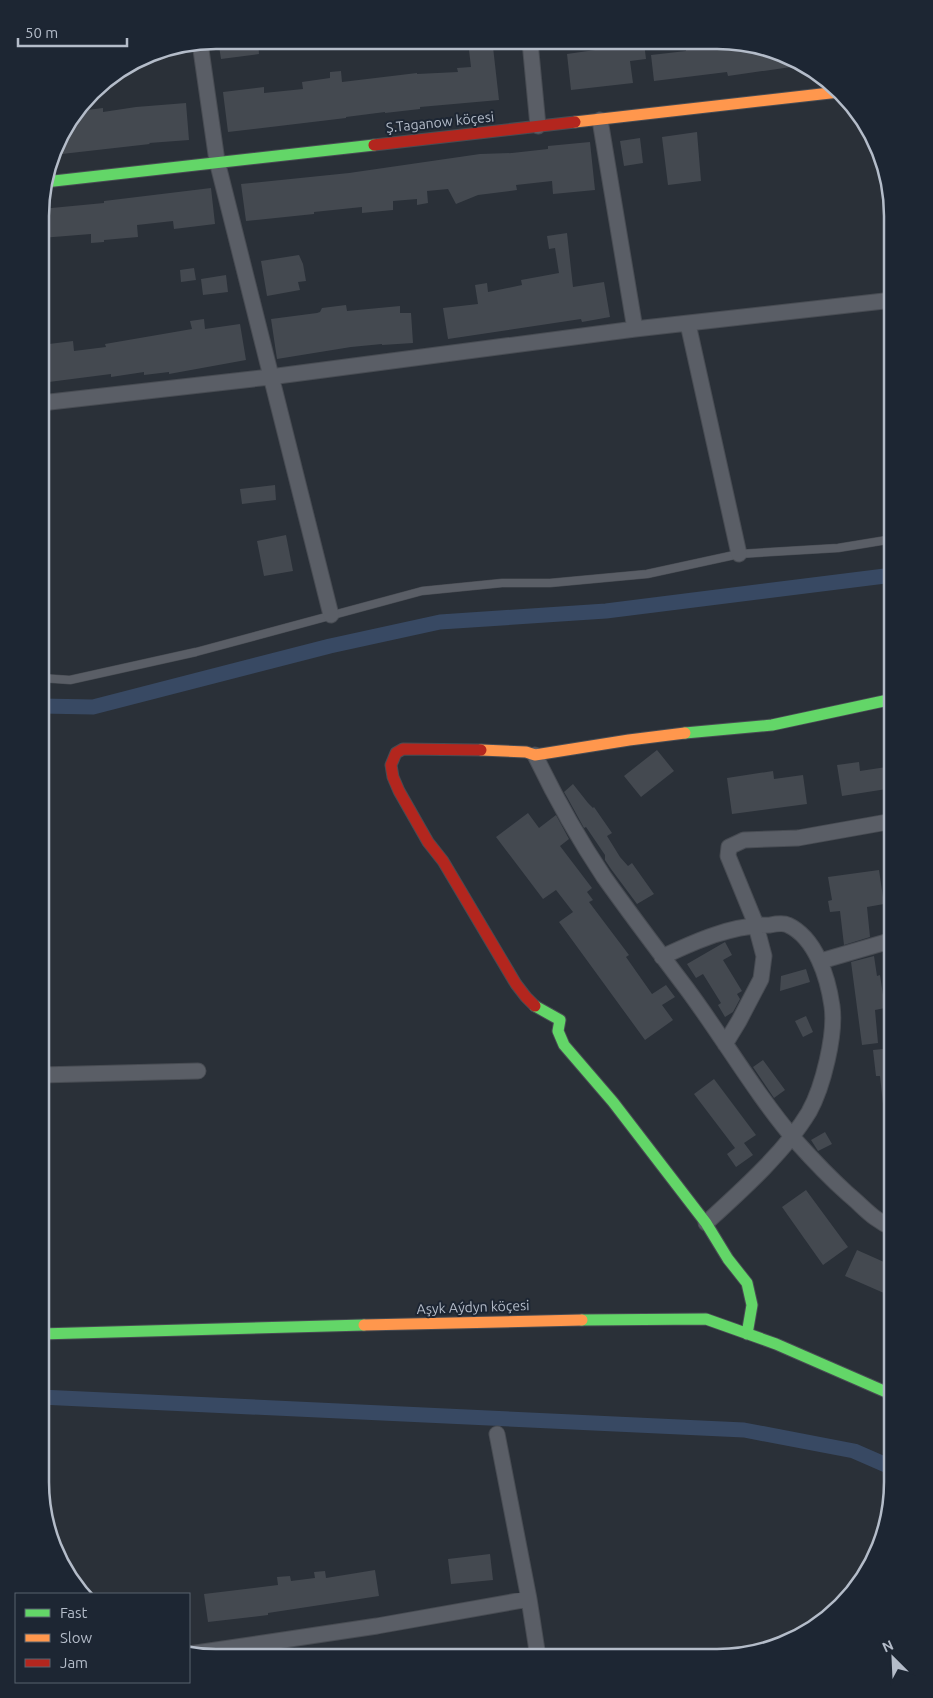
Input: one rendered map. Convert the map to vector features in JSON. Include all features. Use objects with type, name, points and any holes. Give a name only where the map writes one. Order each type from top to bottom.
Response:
[{"type":"street","points":[[531,49],[538,126]]},
{"type":"street","points":[[201,50],[217,162],[331,615]]},
{"type":"street","name":"Ş.Taganow köçesi","points":[[52,181],[830,93]]},
{"type":"street","points":[[600,120],[636,329]]},
{"type":"street","points":[[49,402],[270,377],[636,329],[884,301]]},
{"type":"street","points":[[688,324],[739,554]]},
{"type":"street","points":[[747,1334],[752,1305],[747,1283],[728,1258],[706,1223],[613,1102],[564,1045],[558,1031],[560,1020],[557,1016],[536,1008],[525,998],[444,861],[428,842],[393,777],[391,765],[396,754],[403,749],[500,750],[526,752],[535,755],[629,740],[772,725],[884,701]]},
{"type":"street","points":[[535,755],[558,802],[598,867],[687,989],[763,1099],[824,1172],[856,1200],[869,1215],[884,1223]]},
{"type":"street","points":[[725,1044],[761,979],[764,956],[756,925],[728,856],[729,847],[744,840],[798,838],[884,824]]},
{"type":"street","points":[[662,957],[726,930],[756,925],[787,924],[804,936],[821,960],[832,1006],[830,1042],[822,1081],[810,1111],[792,1136],[738,1194],[706,1223]]},
{"type":"street","points":[[821,960],[884,942]]},
{"type":"street","points":[[49,1075],[198,1071]]},
{"type":"street","name":"Aşyk Aýdyn köçesi","points":[[49,1334],[561,1320],[706,1319],[776,1344],[884,1390]]},
{"type":"street","points":[[497,1434],[529,1599],[537,1649]]},
{"type":"street","points":[[223,1649],[377,1626],[529,1599]]},
{"type":"lane","points":[[49,679],[70,680],[196,652],[422,591],[502,582],[550,583],[647,574],[739,554],[838,548],[884,541]]},
{"type":"building","points":[[219,49],[259,49],[259,54],[221,59]]},
{"type":"building","points":[[493,49],[499,100],[420,107],[420,109],[228,132],[223,92],[264,87],[264,93],[303,89],[302,82],[330,78],[330,72],[341,71],[342,82],[417,73],[458,72],[457,68],[471,67],[469,50]]},
{"type":"building","points":[[602,49],[645,49],[646,59],[630,61],[633,83],[571,90],[567,54]]},
{"type":"building","points":[[686,49],[728,49],[750,52],[792,67],[728,76],[727,72],[654,81],[651,55],[686,51]]},
{"type":"building","points":[[186,103],[189,140],[60,154],[77,123],[87,110],[103,108],[103,112]]},
{"type":"building","points":[[697,132],[701,181],[668,185],[662,137]]},
{"type":"building","points":[[640,138],[643,163],[624,166],[620,141]]},
{"type":"building","points":[[590,142],[595,190],[553,194],[552,181],[516,185],[517,190],[478,195],[456,204],[448,189],[427,191],[428,203],[417,205],[417,199],[393,201],[393,210],[362,213],[362,207],[246,221],[241,184],[349,173],[480,154],[512,153],[548,149],[548,146]]},
{"type":"building","points":[[211,188],[215,224],[174,229],[173,221],[137,225],[138,237],[104,240],[104,242],[91,243],[91,234],[49,237],[49,208],[104,203],[104,201]]},
{"type":"building","points":[[567,233],[573,287],[604,282],[610,317],[582,322],[581,319],[448,339],[443,308],[478,304],[475,285],[487,283],[488,292],[522,285],[521,280],[559,273],[555,248],[549,249],[547,236]]},
{"type":"building","points":[[299,255],[303,264],[306,281],[298,282],[300,290],[267,296],[261,261]]},
{"type":"building","points":[[194,268],[196,280],[181,282],[180,270]]},
{"type":"building","points":[[226,275],[228,292],[203,295],[201,279]]},
{"type":"building","points":[[346,305],[347,311],[400,306],[400,313],[411,313],[413,343],[351,347],[277,359],[271,319],[317,313],[322,308]]},
{"type":"building","points":[[204,319],[205,329],[240,324],[246,360],[169,374],[169,372],[144,375],[144,372],[111,377],[111,374],[49,382],[49,344],[73,341],[74,351],[106,347],[105,344],[192,329],[190,321]]},
{"type":"building","points":[[275,485],[276,500],[242,504],[240,489]]},
{"type":"building","points":[[286,535],[293,571],[264,576],[257,541]]},
{"type":"building","points":[[657,750],[674,771],[641,797],[624,776]]},
{"type":"building","points":[[859,762],[860,771],[884,767],[884,789],[842,796],[837,765]]},
{"type":"building","points":[[773,771],[774,779],[803,775],[807,804],[732,814],[727,778]]},
{"type":"building","points":[[573,784],[588,803],[594,807],[612,833],[607,836],[620,857],[628,866],[632,863],[654,894],[637,904],[611,869],[605,860],[605,855],[586,827],[584,828],[564,792]]},
{"type":"building","points":[[528,813],[539,828],[556,815],[569,839],[560,846],[592,888],[587,892],[593,900],[589,902],[629,955],[626,957],[652,994],[666,985],[675,997],[662,1005],[673,1020],[645,1040],[559,922],[573,912],[556,890],[543,899],[496,837]]},
{"type":"building","points":[[879,870],[884,904],[867,907],[870,937],[844,945],[840,911],[830,912],[828,901],[832,900],[828,877]]},
{"type":"building","points":[[725,942],[732,955],[723,960],[742,991],[737,994],[740,999],[733,1012],[725,1017],[718,1005],[721,1003],[703,974],[696,978],[687,964]]},
{"type":"building","points":[[874,956],[877,976],[880,975],[884,1001],[884,1008],[875,1010],[878,1043],[862,1045],[851,962]]},
{"type":"building","points":[[806,969],[810,982],[780,991],[781,976]]},
{"type":"building","points":[[806,1016],[813,1032],[803,1037],[795,1021]]},
{"type":"building","points":[[884,1049],[884,1114],[880,1076],[876,1076],[873,1050]]},
{"type":"building","points":[[763,1060],[785,1090],[774,1098],[753,1067]]},
{"type":"building","points":[[714,1079],[756,1135],[744,1143],[753,1155],[736,1167],[727,1154],[735,1148],[694,1094]]},
{"type":"building","points":[[825,1132],[832,1144],[818,1151],[811,1140]]},
{"type":"building","points":[[806,1190],[848,1247],[823,1265],[782,1207]]},
{"type":"building","points":[[857,1250],[884,1262],[884,1293],[845,1276]]},
{"type":"building","points":[[490,1554],[493,1580],[451,1584],[448,1559]]},
{"type":"building","points":[[375,1570],[379,1596],[268,1613],[268,1615],[208,1622],[204,1594],[278,1585],[277,1577],[290,1576],[291,1581],[315,1578],[314,1572],[325,1571],[326,1578]]},
{"type":"waterway","points":[[49,706],[93,707],[330,646],[440,622],[606,611],[884,576]]},
{"type":"waterway","points":[[49,1397],[744,1430],[854,1451],[884,1464]]},
{"type":"traffic: fast","points":[[52,181],[374,145]]},
{"type":"traffic: fast","points":[[685,733],[772,725],[884,701]]},
{"type":"traffic: fast","points":[[535,1006],[560,1020],[558,1031],[564,1045],[613,1102],[706,1223],[728,1259],[747,1283],[752,1305],[747,1334]]},
{"type":"traffic: fast","points":[[582,1320],[706,1319],[776,1344],[884,1391]]},
{"type":"traffic: fast","points":[[49,1334],[364,1325]]},
{"type":"traffic: slow","points":[[575,122],[830,93]]},
{"type":"traffic: slow","points":[[481,750],[526,752],[535,755],[685,733]]},
{"type":"traffic: slow","points":[[364,1325],[582,1320]]},
{"type":"traffic: jam","points":[[374,145],[575,122]]},
{"type":"traffic: jam","points":[[481,750],[403,749],[396,753],[391,765],[393,777],[428,842],[443,861],[516,984],[535,1006]]}]
